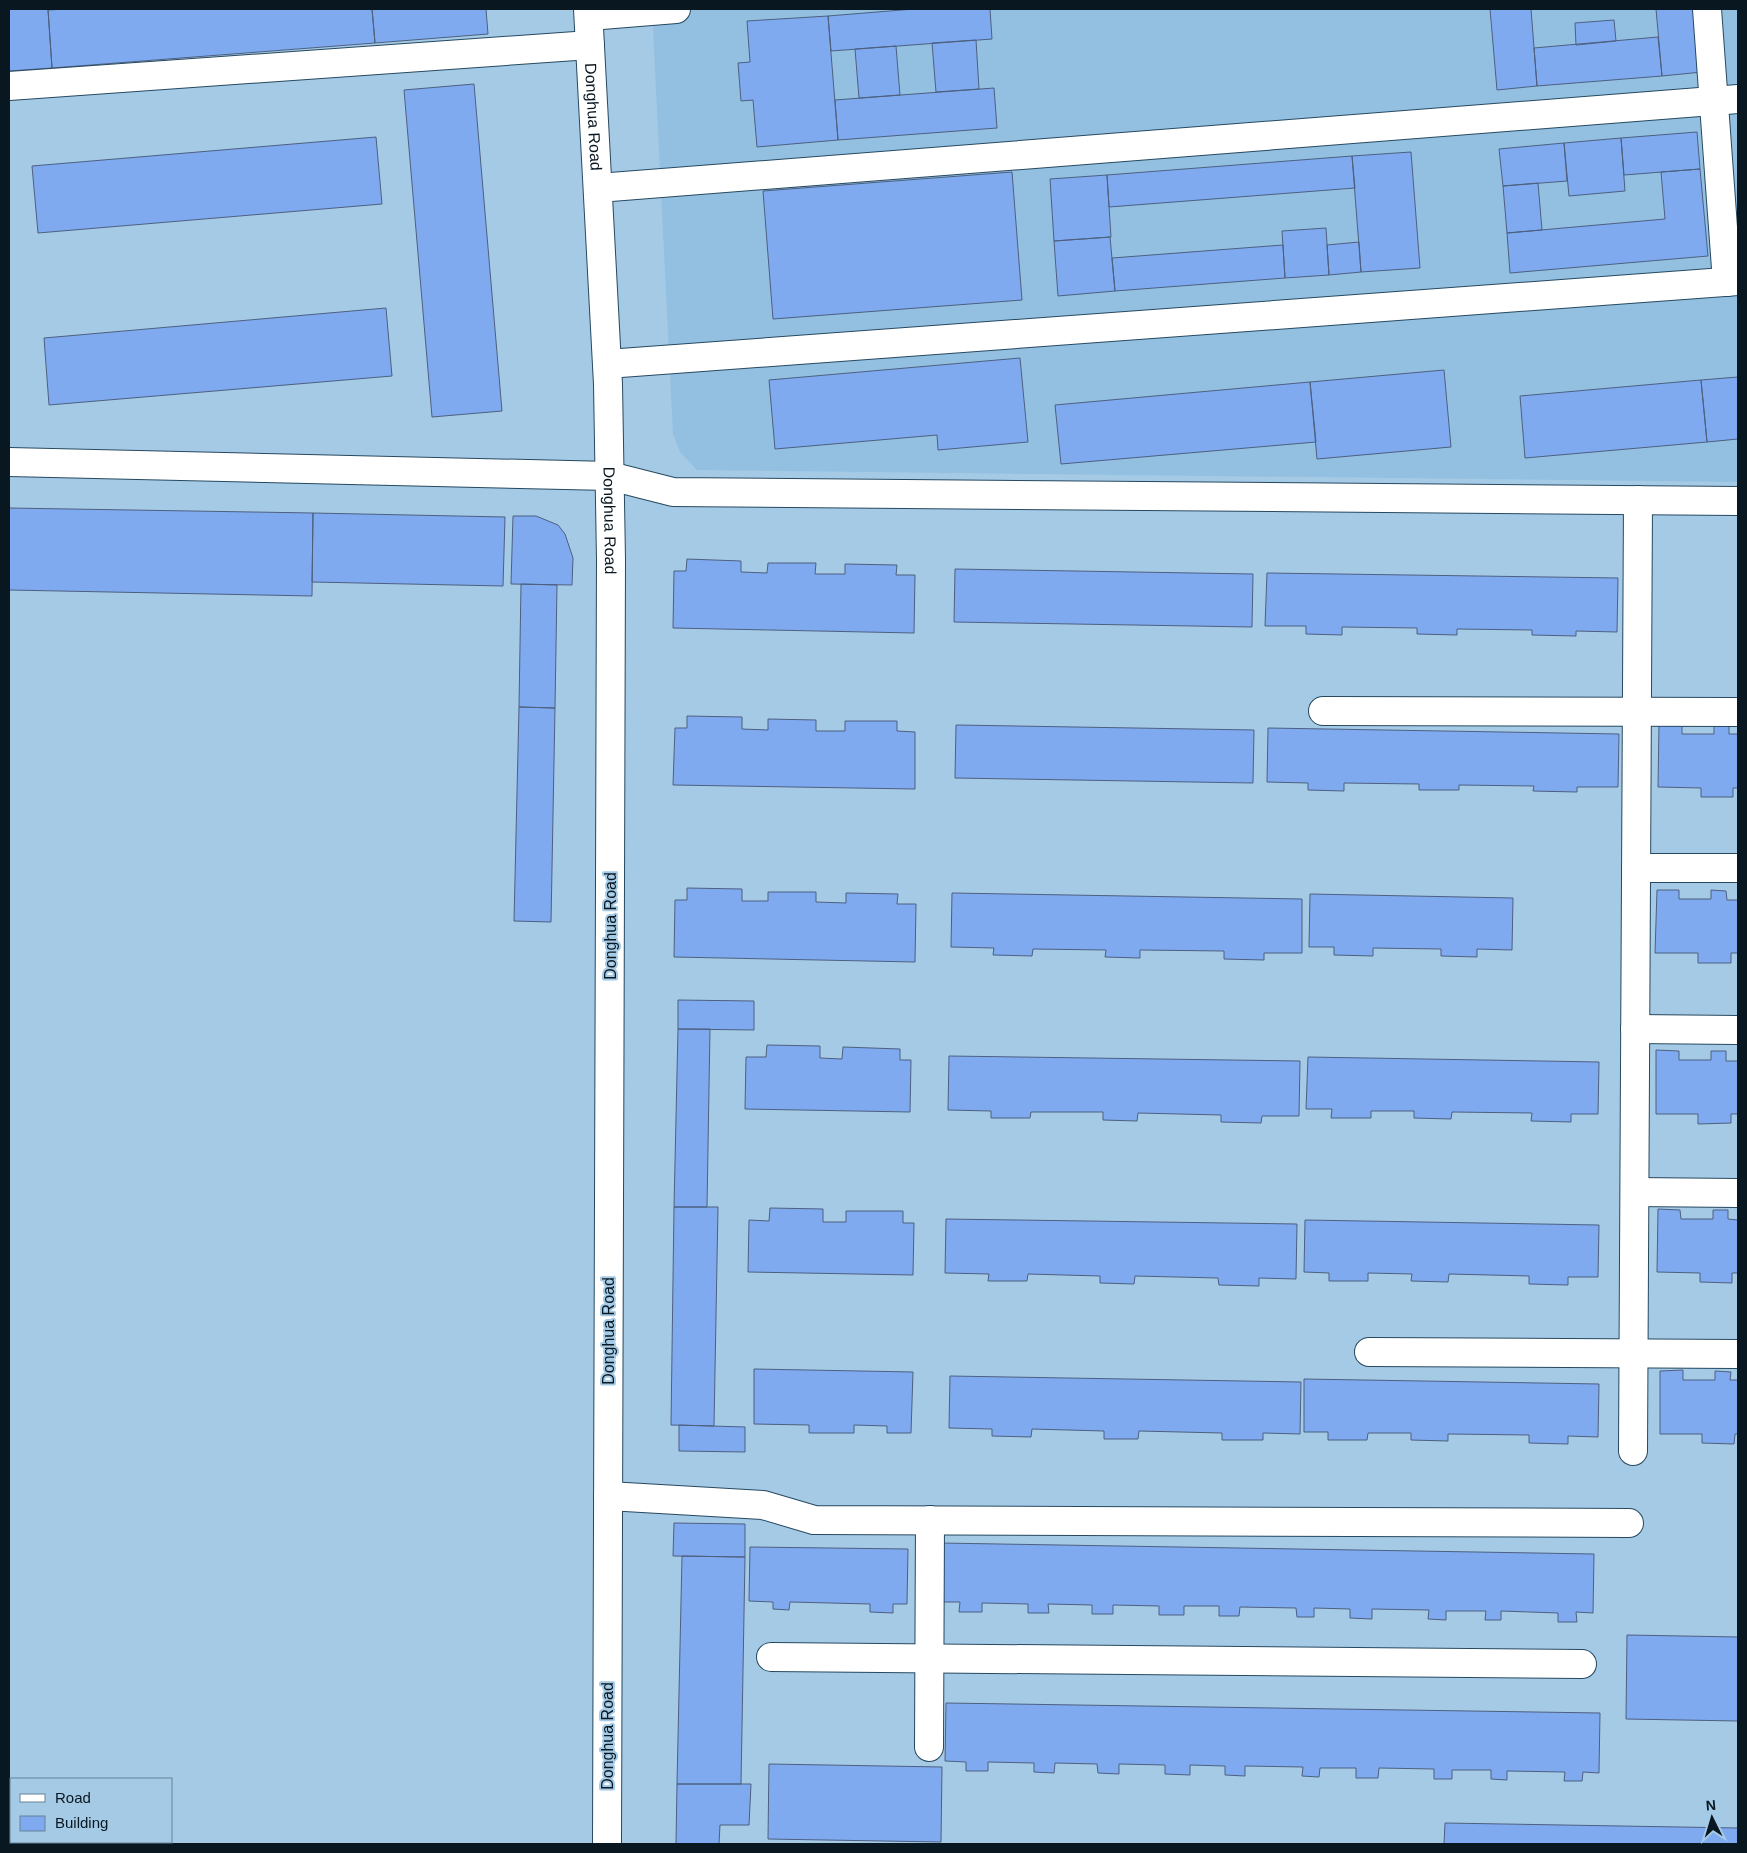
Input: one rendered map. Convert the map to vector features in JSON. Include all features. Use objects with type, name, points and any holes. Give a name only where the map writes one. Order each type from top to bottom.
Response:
[{"type":"street","points":[[588,12],[676,9]]},
{"type":"street","points":[[607,364],[1733,282],[1726,100],[1707,9]]},
{"type":"street","name":"Donghua Road","points":[[588,12],[607,364],[610,476],[607,1844]]},
{"type":"street","points":[[9,86],[590,45]]},
{"type":"street","points":[[598,188],[1726,100]]},
{"type":"street","points":[[9,462],[610,476],[673,492],[1738,501]]},
{"type":"street","points":[[1634,1451],[1638,500]]},
{"type":"street","points":[[1323,711],[1738,712]]},
{"type":"street","points":[[1636,868],[1738,868]]},
{"type":"street","points":[[1635,1030],[1738,1030]]},
{"type":"street","points":[[1635,1192],[1738,1193]]},
{"type":"street","points":[[1369,1352],[1738,1354]]},
{"type":"street","points":[[608,1496],[763,1505],[814,1520],[1630,1523]]},
{"type":"street","points":[[929,1747],[930,1520]]},
{"type":"street","points":[[771,1657],[1582,1664]]},
{"type":"shaded area","points":[[652,9],[1738,9],[1738,482],[697,470],[680,452],[673,434]]},
{"type":"building","points":[[9,9],[48,9],[52,68],[9,71]]},
{"type":"building","points":[[372,9],[375,43],[52,68],[48,10]]},
{"type":"building","points":[[372,9],[486,9],[488,34],[375,43]]},
{"type":"building","points":[[914,9],[990,9],[992,39],[831,51],[828,16]]},
{"type":"building","points":[[1490,9],[1531,9],[1537,86],[1497,90]]},
{"type":"building","points":[[1656,9],[1696,9],[1702,72],[1662,76]]},
{"type":"building","points":[[828,16],[838,140],[757,147],[753,100],[741,101],[738,63],[750,62],[747,21]]},
{"type":"building","points":[[1614,20],[1616,41],[1576,45],[1575,23]]},
{"type":"building","points":[[1658,37],[1662,76],[1537,86],[1534,48]]},
{"type":"building","points":[[976,40],[979,89],[936,92],[932,43]]},
{"type":"building","points":[[896,46],[900,95],[859,98],[855,49]]},
{"type":"building","points":[[474,84],[502,411],[432,417],[404,90]]},
{"type":"building","points":[[994,88],[997,128],[838,140],[835,100]]},
{"type":"building","points":[[1697,132],[1700,169],[1624,175],[1621,138]]},
{"type":"building","points":[[376,137],[382,204],[38,233],[32,166]]},
{"type":"building","points":[[1621,138],[1625,191],[1569,196],[1564,143]]},
{"type":"building","points":[[1564,143],[1567,181],[1503,186],[1499,149]]},
{"type":"building","points":[[1411,152],[1420,268],[1361,272],[1352,156]]},
{"type":"building","points":[[1352,156],[1355,188],[1109,207],[1107,175]]},
{"type":"building","points":[[1700,169],[1708,256],[1510,273],[1507,233],[1665,219],[1661,172]]},
{"type":"building","points":[[1012,172],[1022,300],[773,319],[763,191]]},
{"type":"building","points":[[1107,175],[1111,237],[1054,241],[1050,179]]},
{"type":"building","points":[[1538,183],[1542,230],[1507,233],[1503,186]]},
{"type":"building","points":[[1326,228],[1329,275],[1285,278],[1282,231]]},
{"type":"building","points":[[1110,237],[1115,291],[1058,296],[1054,241]]},
{"type":"building","points":[[1359,242],[1361,272],[1329,275],[1327,245]]},
{"type":"building","points":[[1283,245],[1285,278],[1115,291],[1112,258]]},
{"type":"building","points":[[386,308],[392,376],[49,405],[44,338]]},
{"type":"building","points":[[1020,358],[1028,442],[938,450],[937,435],[775,449],[769,380]]},
{"type":"building","points":[[1444,370],[1451,447],[1317,459],[1310,382]]},
{"type":"building","points":[[1738,377],[1738,439],[1707,442],[1701,380]]},
{"type":"building","points":[[1701,380],[1707,442],[1525,458],[1520,396]]},
{"type":"building","points":[[1310,382],[1316,442],[1061,464],[1055,405]]},
{"type":"building","points":[[9,508],[313,513],[312,596],[9,590]]},
{"type":"building","points":[[313,513],[505,517],[503,586],[312,582]]},
{"type":"building","points":[[513,516],[536,516],[558,525],[565,534],[573,558],[572,585],[511,584]]},
{"type":"building","points":[[687,559],[741,561],[741,572],[767,573],[768,563],[816,563],[815,574],[845,574],[845,564],[897,565],[896,575],[915,575],[914,633],[673,628],[674,571],[686,571]]},
{"type":"building","points":[[955,569],[1253,574],[1252,627],[954,622]]},
{"type":"building","points":[[1267,573],[1618,578],[1617,632],[1576,631],[1576,636],[1532,635],[1532,630],[1457,629],[1457,635],[1417,634],[1417,628],[1342,627],[1342,635],[1306,634],[1306,626],[1265,626]]},
{"type":"building","points":[[521,584],[557,585],[555,708],[519,707]]},
{"type":"building","points":[[519,707],[555,708],[551,922],[514,921]]},
{"type":"building","points":[[687,716],[742,717],[742,729],[768,730],[768,719],[816,720],[816,731],[845,731],[845,721],[897,721],[897,731],[915,732],[915,789],[673,785],[675,728],[687,728]]},
{"type":"building","points":[[1659,724],[1682,724],[1682,734],[1714,734],[1714,725],[1729,725],[1729,734],[1738,734],[1738,788],[1733,788],[1733,797],[1701,797],[1701,788],[1658,787]]},
{"type":"building","points":[[956,725],[1254,730],[1253,783],[955,778]]},
{"type":"building","points":[[1268,728],[1619,734],[1618,787],[1577,787],[1577,792],[1533,791],[1534,786],[1459,785],[1459,790],[1419,790],[1419,784],[1344,783],[1344,791],[1308,790],[1308,783],[1267,782]]},
{"type":"building","points":[[687,888],[742,889],[742,901],[768,901],[768,892],[816,892],[816,902],[846,903],[846,893],[898,894],[897,904],[916,904],[915,962],[674,957],[675,900],[687,900]]},
{"type":"building","points":[[1657,890],[1679,890],[1679,899],[1711,899],[1711,890],[1726,891],[1727,900],[1738,900],[1738,953],[1731,953],[1731,963],[1698,963],[1698,953],[1655,953]]},
{"type":"building","points":[[952,893],[1302,899],[1302,953],[1264,953],[1264,960],[1224,959],[1224,951],[1140,950],[1140,958],[1105,957],[1106,950],[1033,949],[1032,956],[993,955],[994,948],[951,947]]},
{"type":"building","points":[[1310,894],[1513,898],[1512,950],[1477,949],[1477,957],[1441,956],[1441,949],[1373,948],[1373,956],[1334,955],[1334,947],[1309,947]]},
{"type":"building","points":[[678,1000],[754,1001],[754,1030],[678,1029]]},
{"type":"building","points":[[678,1029],[710,1029],[707,1207],[674,1207]]},
{"type":"building","points":[[767,1045],[820,1046],[820,1058],[842,1059],[843,1047],[900,1049],[900,1060],[911,1060],[910,1112],[745,1109],[746,1057],[766,1057]]},
{"type":"building","points":[[1656,1050],[1679,1051],[1679,1060],[1711,1060],[1711,1051],[1726,1051],[1726,1061],[1738,1061],[1738,1114],[1731,1114],[1731,1123],[1698,1124],[1698,1114],[1656,1114]]},
{"type":"building","points":[[949,1056],[1300,1061],[1299,1116],[1262,1116],[1261,1123],[1221,1122],[1221,1115],[1138,1113],[1137,1121],[1103,1120],[1103,1112],[1031,1112],[1030,1118],[991,1118],[991,1111],[948,1110]]},
{"type":"building","points":[[1308,1057],[1599,1062],[1598,1114],[1571,1114],[1571,1122],[1531,1121],[1532,1113],[1452,1112],[1451,1119],[1414,1118],[1414,1111],[1371,1111],[1371,1118],[1331,1118],[1332,1109],[1306,1109]]},
{"type":"building","points":[[674,1207],[718,1207],[714,1426],[671,1425]]},
{"type":"building","points":[[770,1208],[823,1209],[823,1222],[846,1222],[846,1211],[903,1211],[903,1223],[914,1223],[913,1275],[748,1272],[749,1220],[769,1221]]},
{"type":"building","points":[[1658,1209],[1680,1210],[1681,1219],[1713,1219],[1713,1210],[1728,1210],[1728,1219],[1738,1220],[1738,1273],[1732,1273],[1732,1283],[1700,1282],[1700,1273],[1657,1272]]},
{"type":"building","points":[[946,1219],[1297,1224],[1296,1279],[1259,1278],[1259,1286],[1219,1285],[1218,1278],[1135,1276],[1134,1284],[1100,1283],[1100,1276],[1028,1274],[1027,1281],[988,1281],[989,1274],[945,1273]]},
{"type":"building","points":[[1305,1220],[1599,1225],[1598,1277],[1568,1277],[1568,1285],[1529,1284],[1529,1276],[1449,1274],[1448,1282],[1411,1281],[1412,1274],[1368,1273],[1368,1281],[1329,1281],[1329,1273],[1304,1272]]},
{"type":"building","points":[[754,1369],[913,1372],[911,1433],[887,1433],[887,1426],[854,1425],[854,1433],[809,1433],[809,1425],[754,1424]]},
{"type":"building","points":[[1683,1370],[1683,1380],[1715,1380],[1715,1371],[1731,1372],[1730,1380],[1738,1380],[1738,1434],[1735,1434],[1734,1444],[1702,1443],[1702,1434],[1660,1434],[1660,1371]]},
{"type":"building","points":[[950,1376],[1301,1382],[1300,1434],[1263,1433],[1263,1440],[1222,1440],[1222,1433],[1139,1431],[1138,1439],[1104,1439],[1104,1431],[1032,1429],[1031,1437],[992,1436],[992,1429],[949,1428]]},
{"type":"building","points":[[1304,1379],[1599,1384],[1598,1437],[1568,1436],[1568,1444],[1529,1443],[1529,1435],[1448,1434],[1448,1441],[1411,1440],[1411,1433],[1368,1433],[1367,1440],[1328,1440],[1328,1432],[1304,1432]]},
{"type":"building","points":[[679,1425],[745,1427],[745,1452],[679,1451]]},
{"type":"building","points":[[674,1523],[745,1524],[745,1557],[673,1556]]},
{"type":"building","points":[[940,1543],[1594,1554],[1593,1613],[1576,1612],[1577,1622],[1558,1622],[1558,1613],[1501,1611],[1501,1620],[1485,1620],[1486,1611],[1446,1611],[1446,1620],[1428,1619],[1429,1610],[1372,1609],[1372,1619],[1350,1618],[1350,1609],[1314,1608],[1314,1617],[1297,1617],[1296,1608],[1240,1607],[1239,1616],[1219,1616],[1219,1606],[1184,1606],[1184,1615],[1159,1615],[1159,1606],[1113,1605],[1113,1614],[1092,1614],[1092,1605],[1048,1604],[1049,1613],[1028,1613],[1028,1604],[982,1603],[982,1612],[959,1612],[960,1602],[939,1602]]},
{"type":"building","points":[[750,1547],[908,1549],[907,1604],[893,1604],[893,1613],[870,1612],[870,1604],[790,1602],[789,1610],[773,1609],[773,1602],[749,1601]]},
{"type":"building","points":[[682,1556],[745,1557],[741,1784],[677,1784]]},
{"type":"building","points":[[1627,1635],[1738,1637],[1738,1721],[1626,1719]]},
{"type":"building","points":[[946,1703],[1600,1713],[1599,1773],[1583,1772],[1582,1781],[1564,1781],[1565,1772],[1507,1771],[1507,1780],[1491,1779],[1491,1770],[1452,1770],[1452,1779],[1434,1779],[1434,1769],[1379,1768],[1378,1778],[1356,1778],[1356,1768],[1320,1768],[1319,1777],[1302,1776],[1303,1767],[1245,1766],[1245,1776],[1225,1775],[1225,1766],[1190,1765],[1190,1775],[1165,1774],[1165,1765],[1119,1764],[1119,1774],[1098,1773],[1097,1764],[1055,1763],[1054,1773],[1034,1772],[1034,1763],[988,1762],[988,1771],[966,1771],[966,1762],[945,1761]]},
{"type":"building","points":[[769,1764],[942,1767],[941,1842],[768,1839]]},
{"type":"building","points":[[677,1784],[751,1784],[749,1825],[720,1825],[719,1844],[676,1844]]},
{"type":"building","points":[[1445,1823],[1738,1828],[1738,1844],[1444,1844]]}]
